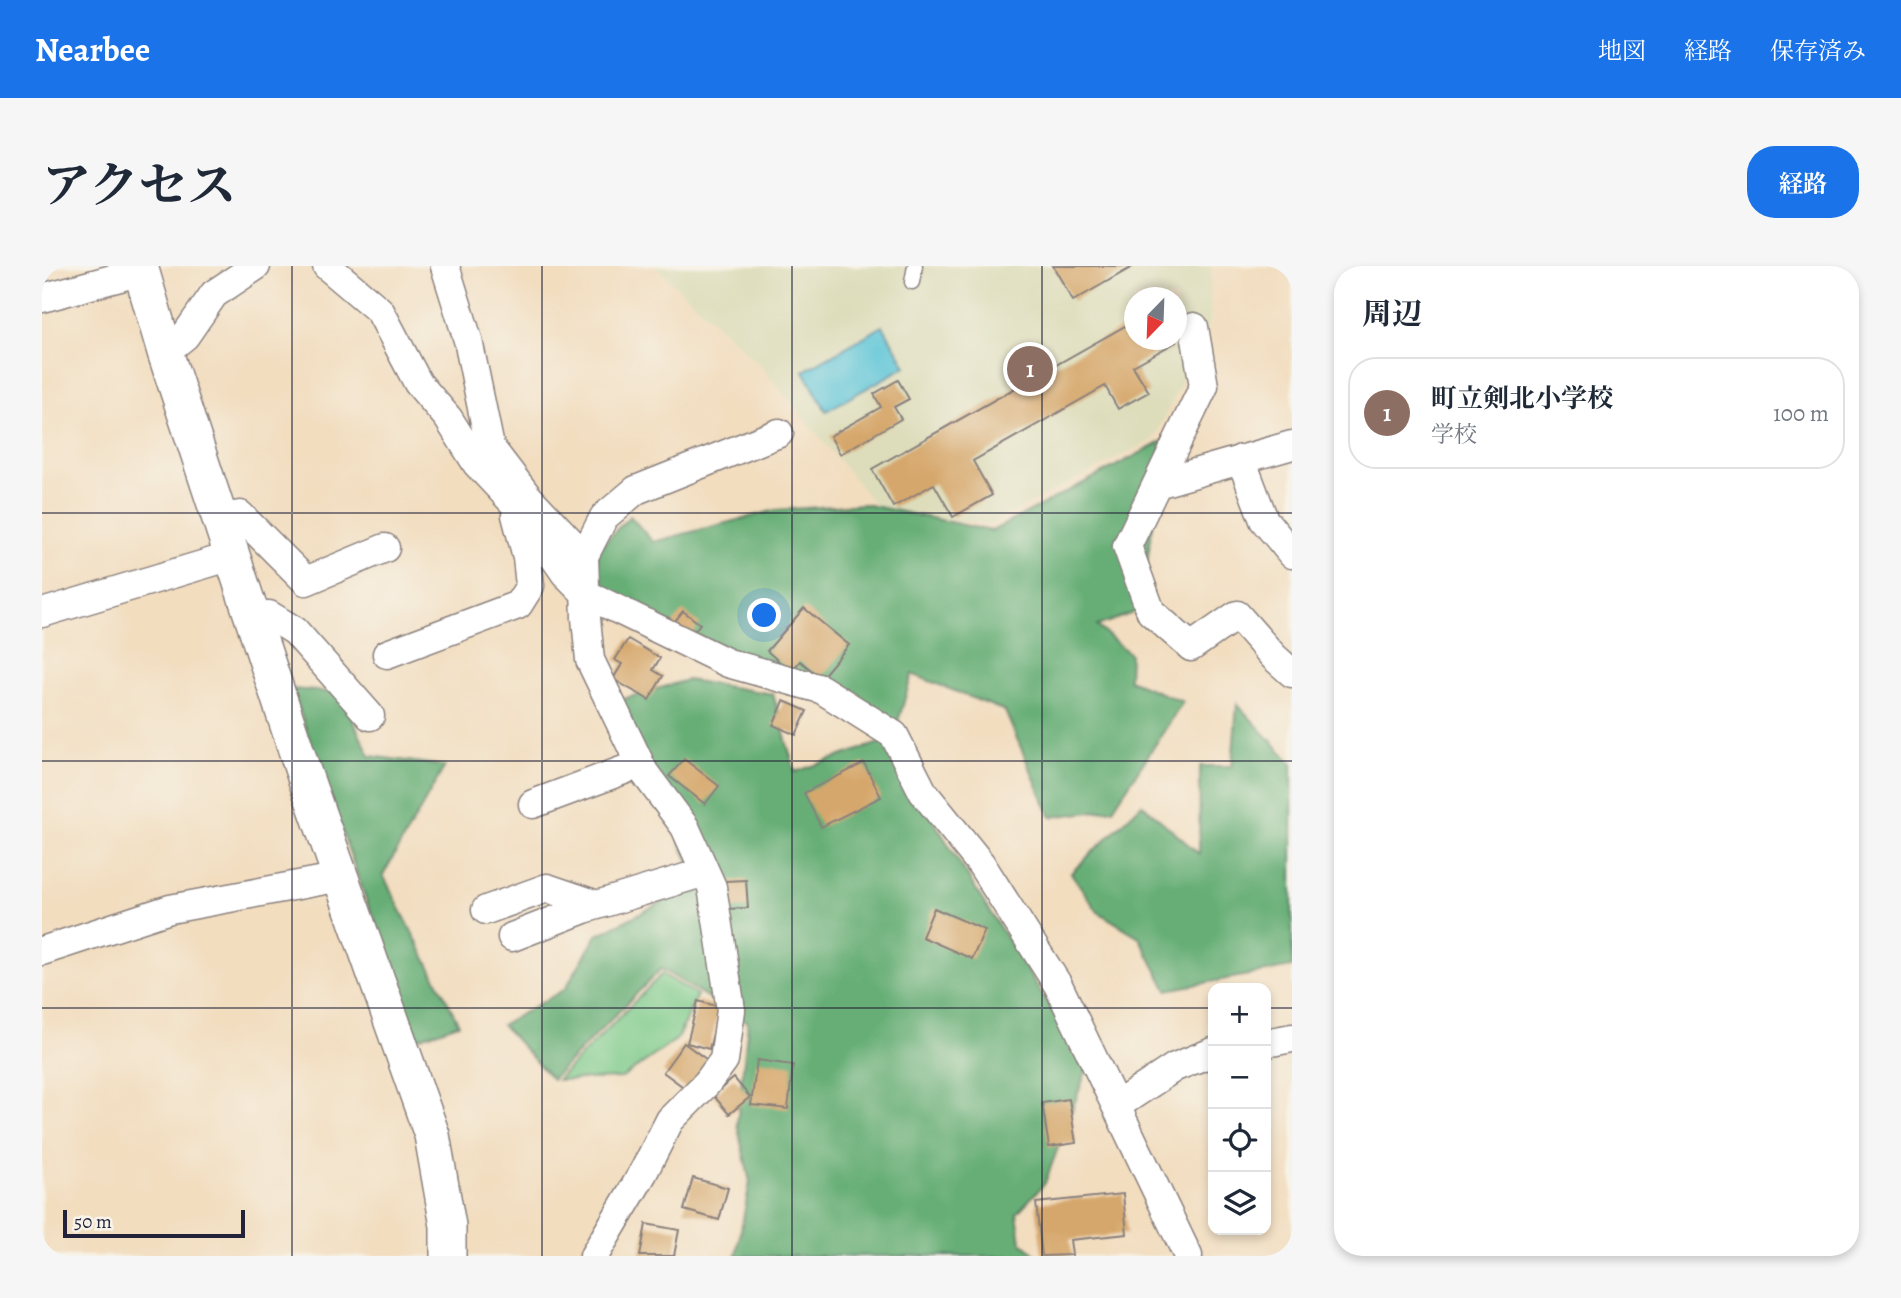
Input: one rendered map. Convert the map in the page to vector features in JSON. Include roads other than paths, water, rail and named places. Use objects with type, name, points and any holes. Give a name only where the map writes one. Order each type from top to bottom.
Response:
[{"type":"street","points":[[166,352],[185,336],[214,294],[257,266]]},
{"type":"street","points":[[327,266],[380,311],[418,383],[447,418],[477,464],[525,515],[565,573],[586,594],[728,663],[821,689],[894,735],[923,792],[981,864],[1058,985],[1188,1256]]},
{"type":"street","points":[[445,266],[468,340],[490,447],[528,496],[584,556]]},
{"type":"street","points":[[42,298],[141,268],[232,556],[432,1135],[448,1226],[448,1256]]},
{"type":"street","points":[[1194,327],[1204,386],[1127,546],[1151,612],[1191,647],[1237,615],[1286,657]]},
{"type":"street","points":[[594,1256],[643,1173],[670,1120],[707,1083],[724,1060],[732,1010],[712,887],[685,827],[640,764],[590,660],[584,556],[604,517],[636,490],[779,433]]},
{"type":"street","points":[[1157,484],[1292,445]]},
{"type":"street","points":[[1241,459],[1264,520],[1292,554]]},
{"type":"street","points":[[387,654],[518,605],[530,586],[527,557],[513,502]]},
{"type":"street","points":[[220,518],[240,515],[306,581],[385,548]]},
{"type":"street","points":[[42,612],[232,556]]},
{"type":"street","points":[[253,617],[269,615],[295,631],[370,716]]},
{"type":"street","points":[[533,804],[640,764]]},
{"type":"street","points":[[512,937],[597,905],[705,872]]},
{"type":"street","points":[[42,951],[170,909],[341,877]]},
{"type":"street","points":[[486,910],[547,888],[597,905]]},
{"type":"street","points":[[1271,1042],[1292,1038]]},
{"type":"street","points":[[1116,1107],[1175,1067],[1208,1054]]},
{"type":"lane","points":[[912,282],[915,266]]},
{"type":"water","points":[[883,326],[906,366],[826,411],[804,371]]},
{"type":"place","name":"町立剣北小学校","points":[[1030,369]]}]
